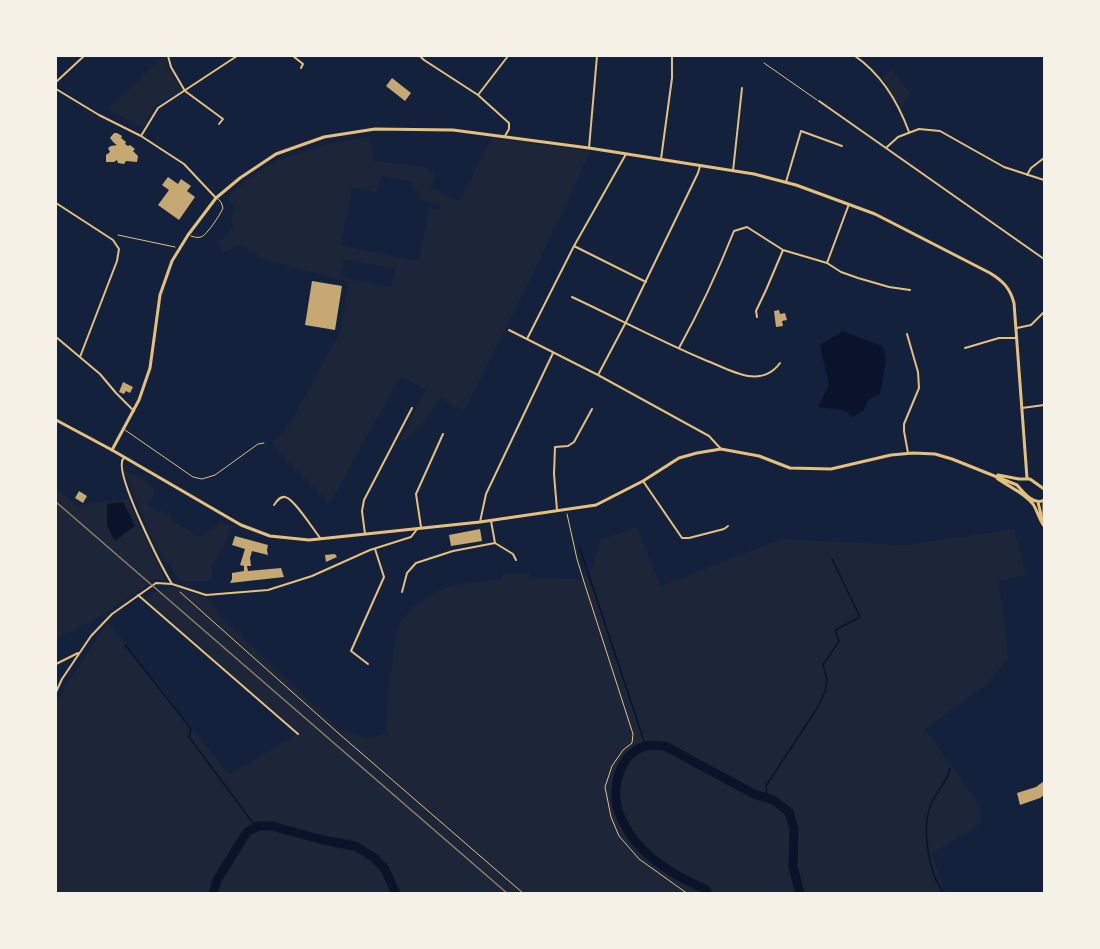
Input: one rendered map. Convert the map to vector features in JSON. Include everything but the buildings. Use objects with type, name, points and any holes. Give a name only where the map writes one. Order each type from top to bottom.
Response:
[{"type":"street","points":[[56,82],[84,56]]},
{"type":"street","points":[[168,56],[171,67],[185,91],[223,119],[219,124]]},
{"type":"street","points":[[141,136],[158,108],[237,56]]},
{"type":"street","points":[[293,56],[303,63],[302,68]]},
{"type":"street","points":[[420,56],[478,96],[509,123],[505,136]]},
{"type":"street","points":[[478,96],[508,56]]},
{"type":"street","points":[[589,148],[597,56]]},
{"type":"street","points":[[661,159],[672,78],[672,56]]},
{"type":"street","points":[[855,56],[868,65],[880,79],[902,113],[909,132]]},
{"type":"street","points":[[733,171],[742,88]]},
{"type":"street","points":[[56,89],[99,115],[141,136],[184,164],[216,198]]},
{"type":"street","points":[[819,101],[1044,259]]},
{"type":"street","points":[[112,450],[134,411],[150,368],[160,295],[172,261],[216,198],[240,178],[276,154],[324,137],[375,129],[453,130],[661,159],[754,174],[786,182],[881,217],[998,278],[1013,297],[1027,478]]},
{"type":"street","points":[[886,148],[898,137],[909,132],[920,129],[940,131],[1005,166],[1044,180]]},
{"type":"street","points":[[786,182],[801,131],[842,146]]},
{"type":"street","points":[[527,339],[574,246],[626,154]]},
{"type":"street","points":[[1027,175],[1031,168],[1044,158]]},
{"type":"street","points":[[598,375],[646,282],[700,166]]},
{"type":"street","points":[[56,203],[113,240],[119,249],[117,261],[80,357]]},
{"type":"street","points":[[827,263],[849,204]]},
{"type":"street","points":[[679,348],[720,267],[734,231],[747,227],[783,250],[827,263],[841,272],[858,278],[910,290]]},
{"type":"street","points":[[574,246],[646,282]]},
{"type":"street","points":[[757,317],[756,310],[783,250]]},
{"type":"street","points":[[572,297],[679,348],[747,376],[766,375],[775,370],[780,363]]},
{"type":"street","points":[[1017,328],[1031,325],[1044,312]]},
{"type":"street","points":[[509,330],[598,375],[709,436],[721,449]]},
{"type":"street","points":[[907,334],[918,372],[919,388],[904,424],[908,453]]},
{"type":"street","points":[[56,337],[100,374],[134,411]]},
{"type":"street","points":[[965,348],[999,338],[1017,338]]},
{"type":"street","points":[[480,522],[486,494],[553,353]]},
{"type":"street","points":[[1022,408],[1044,405]]},
{"type":"street","points":[[365,534],[362,511],[364,500],[412,408]]},
{"type":"street","points":[[557,510],[554,474],[555,447],[568,446],[574,442],[592,410]]},
{"type":"street","points":[[56,420],[241,525],[270,536],[309,540],[491,521],[596,505],[643,481],[679,458],[721,449],[759,456],[790,468],[831,469],[891,455],[935,454],[1020,486]]},
{"type":"street","points":[[56,692],[62,679],[91,636],[112,614],[156,583],[172,584],[206,596],[268,590],[312,576],[369,550],[411,537],[419,528],[416,494],[443,434]]},
{"type":"street","points":[[124,457],[123,474],[135,508],[162,568],[172,584]]},
{"type":"street","points":[[993,475],[1022,480],[1027,478],[1044,489]]},
{"type":"street","points":[[993,475],[1031,501],[1044,527]]},
{"type":"street","points":[[1022,480],[1020,486],[1023,493],[1038,502],[1044,527]]},
{"type":"street","points":[[643,481],[682,538],[724,529],[728,526]]},
{"type":"street","points":[[274,505],[283,496],[288,497],[321,539]]},
{"type":"street","points":[[1038,502],[1044,500],[1044,514]]},
{"type":"street","points":[[491,521],[495,543]]},
{"type":"street","points":[[1044,521],[1044,527]]},
{"type":"street","points":[[402,592],[408,573],[417,563],[453,551],[495,543],[513,554],[516,560]]},
{"type":"street","points":[[368,664],[351,651],[384,577],[375,549]]},
{"type":"street","points":[[138,595],[298,734]]},
{"type":"street","points":[[56,664],[81,652]]},
{"type":"lane","points":[[764,63],[819,101]]},
{"type":"lane","points":[[188,235],[198,238],[203,236],[217,218],[224,208],[221,201],[216,198]]},
{"type":"lane","points":[[123,429],[193,477],[202,479],[215,475],[258,444],[264,443]]},
{"type":"path","points":[[118,235],[180,248]]},
{"type":"path","points":[[566,509],[580,571],[633,734],[632,743],[623,750],[612,766],[605,787],[611,817],[619,836],[639,859],[688,894]]},
{"type":"path","points":[[181,592],[337,732],[524,894]]},
{"type":"shaded area","points":[[164,56],[168,68],[182,90],[156,105],[143,128],[108,109]]},
{"type":"shaded area","points":[[892,70],[910,93],[902,109],[882,78]]},
{"type":"shaded area","points":[[370,137],[374,161],[424,167],[436,174],[431,188],[459,201],[492,138],[590,151],[529,282],[464,411],[440,398],[418,429],[400,442],[426,390],[401,376],[330,503],[276,449],[273,441],[288,427],[340,332],[349,282],[257,257],[257,254],[239,245],[223,253],[218,242],[233,228],[231,219],[235,210],[228,197],[247,180],[278,160],[327,144]],"holes":[[[381,176],[414,182],[412,190],[421,192],[420,200],[441,204],[439,210],[429,208],[419,261],[341,246],[352,187],[377,192]],[[344,259],[395,269],[391,287],[340,277]]]},
{"type":"shaded area","points":[[843,331],[883,346],[886,361],[880,394],[869,399],[863,411],[853,417],[844,410],[818,407],[829,385],[820,345]]},
{"type":"shaded area","points":[[125,470],[146,482],[155,492],[148,505],[160,512],[162,509],[174,521],[199,537],[220,523],[235,527],[231,527],[225,545],[212,564],[212,581],[180,581],[155,545]]},
{"type":"shaded area","points":[[56,487],[77,505],[128,499],[166,580],[156,579],[103,615],[56,639]]},
{"type":"shaded area","points":[[123,502],[135,526],[115,541],[107,526],[107,504]]},
{"type":"shaded area","points":[[637,527],[661,586],[781,539],[905,545],[1014,529],[1026,575],[999,581],[1008,658],[984,688],[925,729],[980,806],[981,823],[932,854],[947,893],[803,893],[795,868],[794,841],[793,867],[798,893],[56,894],[56,704],[108,622],[229,775],[299,733],[144,598],[152,593],[173,587],[208,598],[219,615],[339,729],[370,738],[386,733],[397,628],[412,608],[435,592],[454,585],[502,579],[503,573],[530,574],[530,578],[580,579],[591,572],[600,540]]},
{"type":"waterway","points":[[579,546],[646,747]]},
{"type":"waterway","points":[[767,798],[766,786],[816,710],[825,692],[827,680],[823,665],[839,641],[835,630],[860,617],[832,559]]},
{"type":"waterway","points":[[125,645],[191,729],[189,737],[256,827]]},
{"type":"waterway","points":[[708,894],[705,889],[672,872],[643,850],[628,831],[620,815],[616,790],[621,769],[626,760],[641,748],[652,745],[665,746],[754,794],[773,800],[789,812],[794,829],[793,867],[800,894]]},
{"type":"waterway","points":[[944,894],[935,878],[931,864],[926,828],[932,802],[945,782],[950,768]]},
{"type":"waterway","points":[[213,894],[217,880],[247,832],[258,826],[272,826],[355,846],[373,857],[385,869],[396,894]]},
{"type":"railway","points":[[56,502],[508,894]]}]
